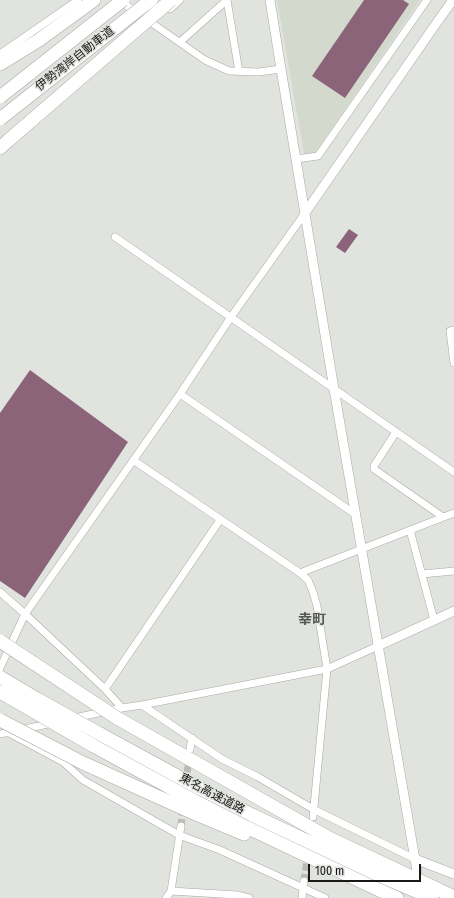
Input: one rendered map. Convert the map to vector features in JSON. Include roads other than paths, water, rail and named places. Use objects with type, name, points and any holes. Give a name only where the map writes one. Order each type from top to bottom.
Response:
[{"type":"highway","points":[[0,69],[94,0]]},
{"type":"highway","name":"伊勢湾岸自動車道","points":[[0,97],[123,0]]},
{"type":"highway","name":"伊勢湾岸自動車道","points":[[0,119],[151,0]]},
{"type":"highway","points":[[0,148],[171,0]]},
{"type":"highway","points":[[0,64],[38,40]]},
{"type":"highway","points":[[0,634],[45,671]]},
{"type":"highway","points":[[0,641],[45,671],[120,713],[329,838],[454,898]]},
{"type":"highway","name":"東名高速道路","points":[[0,677],[199,788],[252,815],[383,877],[432,898]]},
{"type":"highway","name":"東名高速道路","points":[[0,692],[29,710],[199,803],[397,898]]},
{"type":"highway","points":[[0,720],[83,763],[196,814],[379,890]]},
{"type":"street","points":[[0,54],[78,0]]},
{"type":"street","points":[[118,0],[205,60],[229,71],[258,72],[281,69]]},
{"type":"street","points":[[0,154],[180,0]]},
{"type":"street","points":[[180,42],[227,0]]},
{"type":"street","points":[[227,0],[239,72]]},
{"type":"street","points":[[270,0],[355,514],[417,871]]},
{"type":"street","points":[[296,160],[318,156],[427,0]]},
{"type":"street","points":[[0,668],[25,614],[180,394],[231,317],[453,0]]},
{"type":"street","points":[[115,237],[454,472]]},
{"type":"street","points":[[454,330],[450,331],[454,363]]},
{"type":"street","points":[[180,394],[355,514]]},
{"type":"street","points":[[396,432],[374,466],[374,469],[443,517]]},
{"type":"street","points":[[133,460],[300,573],[308,580],[317,606],[327,669],[313,816]]},
{"type":"street","points":[[300,573],[454,513]]},
{"type":"street","points":[[105,689],[220,520]]},
{"type":"street","points":[[410,530],[434,620]]},
{"type":"street","points":[[422,574],[454,571]]},
{"type":"street","points":[[0,592],[105,689],[120,713]]},
{"type":"street","points":[[0,734],[120,713],[142,705],[327,669],[454,611]]},
{"type":"street","points":[[142,705],[222,759],[258,777],[313,808],[415,859],[454,874]]},
{"type":"street","points":[[9,733],[63,762],[82,780],[179,835],[220,850],[303,885],[325,898]]},
{"type":"street","points":[[190,749],[192,738]]},
{"type":"street","points":[[166,898],[171,891],[181,826]]},
{"type":"street","points":[[302,898],[303,885]]},
{"type":"street","points":[[171,891],[237,895],[249,898]]},
{"type":"tunnel","points":[[186,783],[189,757]]},
{"type":"tunnel","points":[[181,826],[183,807]]},
{"type":"tunnel","points":[[304,881],[308,854]]},
{"type":"district","name":"幸町","points":[[312,620]]}]
